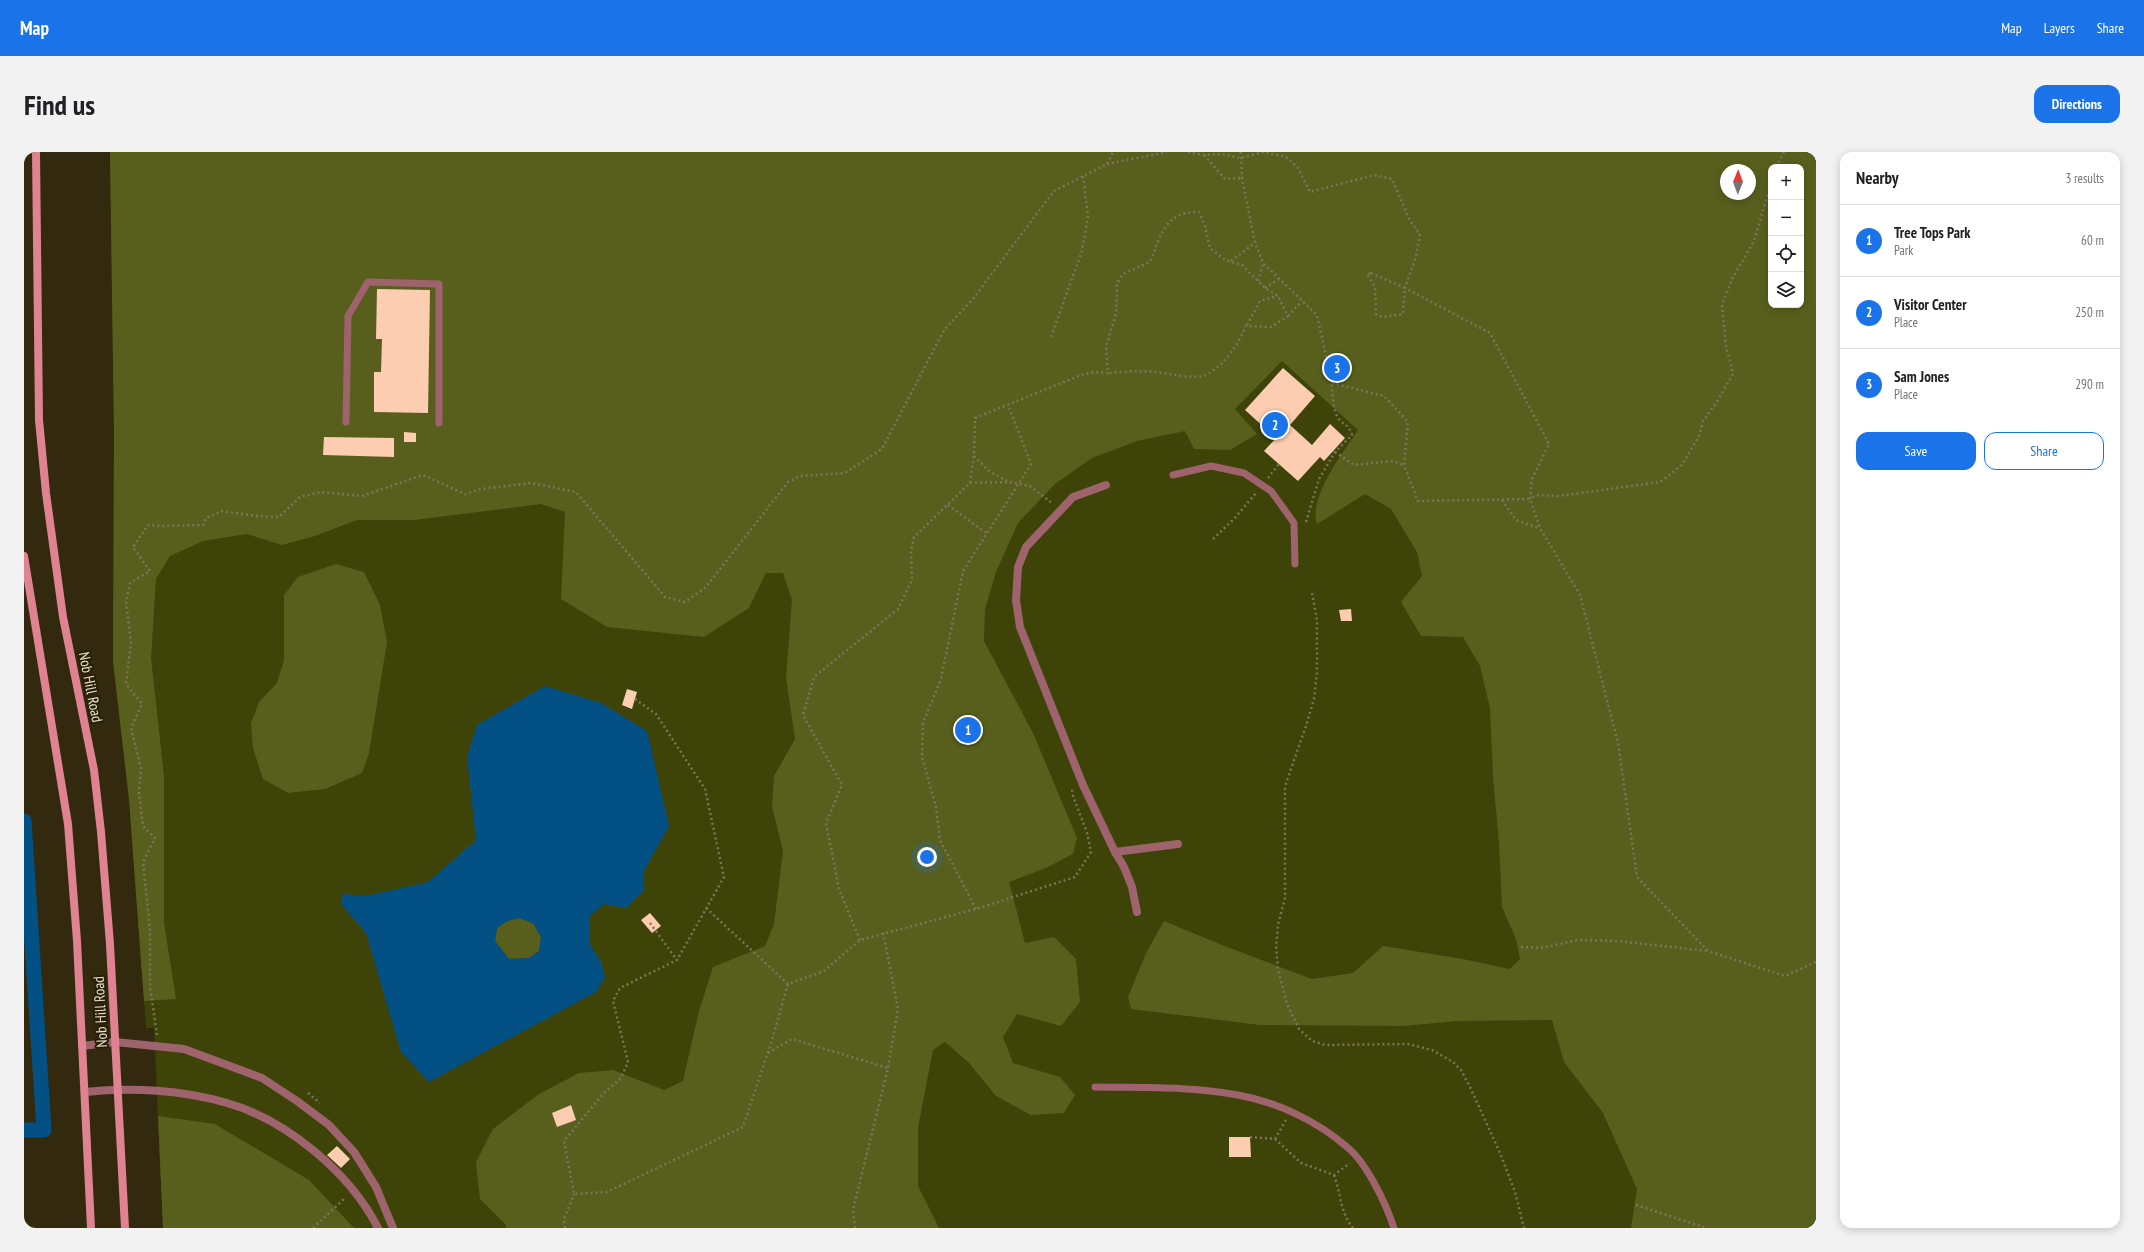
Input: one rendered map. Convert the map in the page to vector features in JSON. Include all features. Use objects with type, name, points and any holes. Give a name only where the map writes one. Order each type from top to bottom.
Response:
[{"type":"main road","name":"Nob Hill Road","points":[[36,152],[39,420],[46,493],[63,617],[94,770],[110,944],[125,1228]]},
{"type":"main road","name":"Nob Hill Road","points":[[24,556],[68,824],[77,940],[91,1228]]},
{"type":"street","points":[[1106,485],[1073,497],[1026,547],[1018,568],[1016,600],[1020,627],[1084,785],[1114,852],[1124,867],[1132,887],[1137,912]]},
{"type":"street","points":[[1114,852],[1178,844]]},
{"type":"street","points":[[82,1046],[115,1042],[184,1049],[262,1078],[297,1101],[329,1126],[354,1152],[376,1187],[393,1228]]},
{"type":"street","points":[[85,1092],[118,1089],[177,1094],[228,1103],[271,1121],[308,1146],[334,1168],[370,1212],[378,1228]]},
{"type":"lane","points":[[346,422],[348,316],[368,282],[439,284],[439,423]]},
{"type":"lane","points":[[1174,475],[1211,466],[1244,473],[1271,491],[1294,524],[1295,564]]},
{"type":"lane","points":[[1095,1087],[1151,1088],[1238,1094],[1274,1104],[1324,1130],[1348,1148],[1368,1173],[1382,1198],[1394,1228]]},
{"type":"path","points":[[1107,164],[1114,152]]},
{"type":"path","points":[[159,1047],[150,986],[150,930],[143,862],[155,838],[143,826],[139,793],[141,768],[131,728],[142,704],[126,684],[131,643],[126,601],[127,595],[130,583],[150,570],[133,547],[148,525],[203,525],[206,518],[222,511],[256,516],[279,517],[300,497],[320,492],[362,496],[423,475],[465,494],[481,489],[530,482],[576,492],[665,597],[685,602],[706,587],[788,482],[800,476],[844,473],[882,449],[944,330],[973,298],[1054,191],[1107,164],[1167,152]]},
{"type":"path","points":[[1188,152],[1204,155],[1222,154],[1240,158],[1264,152],[1286,157],[1298,168],[1310,192],[1374,175],[1392,179],[1410,221],[1420,234],[1416,257],[1405,288],[1403,314],[1382,317],[1376,314],[1375,287],[1367,274],[1371,273],[1405,288],[1490,333],[1548,444],[1532,479],[1530,499],[1540,528],[1580,596],[1618,743],[1636,877],[1708,951]]},
{"type":"path","points":[[1241,152],[1240,158],[1242,178],[1255,243],[1263,263],[1317,315],[1332,383],[1331,390],[1338,418],[1349,427],[1352,435],[1335,452],[1319,479],[1305,525]]},
{"type":"path","points":[[1778,164],[1784,152]]},
{"type":"path","points":[[1204,155],[1225,179],[1242,178]]},
{"type":"path","points":[[1051,336],[1082,251],[1088,216],[1083,176]]},
{"type":"path","points":[[1332,383],[1384,396],[1408,422],[1404,465],[1418,501],[1530,499],[1536,495],[1560,496],[1660,482],[1682,466],[1699,436],[1703,421],[1718,400],[1732,374],[1726,346],[1722,305],[1732,279],[1754,241],[1768,194]]},
{"type":"path","points":[[1108,373],[1106,346],[1116,314],[1116,283],[1123,274],[1150,262],[1165,225],[1187,212],[1199,212],[1205,226],[1210,248],[1225,260],[1242,265],[1265,288],[1278,296],[1288,316]]},
{"type":"path","points":[[1231,262],[1255,243]]},
{"type":"path","points":[[1258,281],[1263,263]]},
{"type":"path","points":[[1265,288],[1279,279]]},
{"type":"path","points":[[860,940],[839,889],[826,823],[842,785],[804,715],[814,677],[898,609],[912,580],[911,551],[914,537],[970,483],[974,455],[975,418],[1081,375],[1094,372],[1153,372],[1180,376],[1205,375],[1225,359],[1241,337],[1260,301],[1278,296]]},
{"type":"path","points":[[1246,326],[1271,326],[1288,316],[1302,301]]},
{"type":"path","points":[[976,909],[940,840],[936,808],[922,757],[923,723],[941,679],[963,571],[1030,464],[1008,405]]},
{"type":"path","points":[[1335,452],[1354,465],[1393,461],[1404,465]]},
{"type":"path","points":[[974,455],[989,471],[1009,482]]},
{"type":"path","points":[[1213,539],[1234,519],[1279,464]]},
{"type":"path","points":[[970,483],[1009,482],[1030,486],[1061,510]]},
{"type":"path","points":[[1502,500],[1516,520],[1540,528]]},
{"type":"path","points":[[948,505],[986,533]]},
{"type":"path","points":[[1312,593],[1317,620],[1317,672],[1314,699],[1285,786],[1285,898],[1278,925],[1276,946],[1278,969],[1287,1004],[1299,1029],[1312,1041],[1326,1045],[1408,1044],[1432,1050],[1453,1062],[1461,1070],[1470,1087],[1500,1153],[1515,1192],[1524,1228]]},
{"type":"path","points":[[565,1228],[564,1219],[574,1194],[564,1141],[604,1093],[621,1078],[628,1062],[613,1001],[620,988],[677,960],[724,877],[705,789],[656,714],[635,699]]},
{"type":"path","points":[[788,984],[824,970],[860,940],[883,932],[976,909],[1075,877],[1091,852],[1087,833],[1073,796],[1072,788],[1084,785]]},
{"type":"path","points":[[706,908],[788,984]]},
{"type":"path","points":[[650,923],[677,960]]},
{"type":"path","points":[[855,1228],[853,1210],[888,1068],[898,1009],[883,932]]},
{"type":"path","points":[[1521,947],[1541,948],[1578,940],[1617,941],[1708,951],[1785,976],[1816,962]]},
{"type":"path","points":[[574,1194],[607,1192],[743,1127],[788,984]]},
{"type":"path","points":[[767,1054],[792,1039],[888,1068]]},
{"type":"path","points":[[1275,1139],[1290,1113]]},
{"type":"path","points":[[1250,1137],[1275,1139],[1301,1163],[1334,1175]]},
{"type":"path","points":[[1334,1175],[1356,1158]]},
{"type":"path","points":[[1334,1175],[1342,1199],[1342,1212],[1353,1228]]},
{"type":"path","points":[[312,1228],[347,1196]]},
{"type":"path","points":[[1636,1205],[1706,1228]]},
{"type":"green space","points":[[110,152],[1816,152],[1816,1228],[163,1228],[154,1028],[146,1028],[129,799],[113,661],[114,433]]},
{"type":"green space","points":[[110,152],[1816,152],[1816,1228],[1631,1228],[1637,1189],[1603,1113],[1564,1062],[1552,1020],[1457,1021],[1404,1026],[1260,1025],[1131,1009],[1128,997],[1146,953],[1164,921],[1312,979],[1353,973],[1383,946],[1463,959],[1510,969],[1520,959],[1516,939],[1502,907],[1490,708],[1480,666],[1463,637],[1421,636],[1401,602],[1422,576],[1417,552],[1391,509],[1365,494],[1317,524],[1316,513],[1322,488],[1358,430],[1282,361],[1235,409],[1257,434],[1230,450],[1194,449],[1185,431],[1137,441],[1092,458],[1055,484],[1018,523],[996,572],[985,609],[984,641],[1033,733],[1077,838],[1073,854],[1046,868],[1009,882],[1025,943],[1054,937],[1076,959],[1080,1002],[1061,1026],[1017,1014],[1003,1037],[1013,1063],[1060,1077],[1075,1095],[1064,1113],[1031,1115],[996,1096],[969,1063],[945,1042],[933,1050],[918,1127],[918,1186],[939,1228],[506,1228],[506,1225],[480,1199],[476,1162],[493,1129],[539,1094],[579,1073],[613,1070],[664,1090],[683,1081],[699,1011],[713,967],[765,946],[774,924],[783,851],[772,806],[774,776],[795,739],[786,678],[792,600],[783,573],[766,573],[749,608],[704,637],[607,627],[561,599],[565,512],[541,504],[415,520],[357,520],[315,536],[282,545],[247,534],[203,541],[170,556],[156,579],[151,658],[164,776],[164,923],[176,999],[144,1001],[129,799],[113,661],[114,433]]},
{"type":"green space","points":[[336,564],[364,572],[380,605],[387,642],[369,753],[362,773],[325,789],[288,793],[263,779],[253,748],[251,723],[259,702],[277,683],[284,660],[284,595],[298,577]]},
{"type":"green space","points":[[519,918],[533,923],[541,937],[539,951],[529,958],[509,959],[495,941],[497,928],[507,921]]},
{"type":"green space","points":[[158,1116],[215,1124],[309,1180],[354,1228],[163,1228]]},
{"type":"water","points":[[545,686],[601,703],[647,731],[669,826],[644,871],[644,890],[626,908],[604,904],[589,917],[589,943],[601,962],[605,977],[596,992],[429,1082],[401,1052],[366,933],[341,904],[343,894],[366,896],[428,882],[476,840],[467,757],[477,725]],"holes":[[[519,918],[533,923],[541,937],[539,951],[529,958],[509,959],[495,941],[497,928],[507,921]]]},
{"type":"building","points":[[377,289],[430,290],[428,413],[374,412],[374,372],[381,372],[382,339],[376,339]]},
{"type":"building","points":[[1283,368],[1315,396],[1290,425],[1312,445],[1330,424],[1345,438],[1324,461],[1320,457],[1298,481],[1264,451],[1276,438],[1245,410]]},
{"type":"building","points":[[404,432],[416,433],[416,442],[404,442]]},
{"type":"building","points":[[324,437],[394,438],[394,457],[323,455]]},
{"type":"building","points":[[1351,609],[1352,621],[1341,621],[1339,610]]},
{"type":"building","points":[[627,689],[637,692],[632,709],[622,705]]},
{"type":"building","points":[[650,913],[661,926],[652,933],[641,920]]},
{"type":"building","points":[[571,1105],[576,1120],[557,1127],[552,1113]]},
{"type":"building","points":[[1229,1137],[1250,1137],[1251,1157],[1229,1157]]},
{"type":"building","points":[[337,1146],[350,1159],[341,1168],[327,1155]]},
{"type":"waterway","points":[[24,821],[44,1130],[24,1130]]},
{"type":"place","name":"Sam Jones","points":[[1337,368]]},
{"type":"place","name":"Visitor Center","points":[[1275,425]]},
{"type":"place","name":"Tree Tops Park","points":[[968,730]]}]
